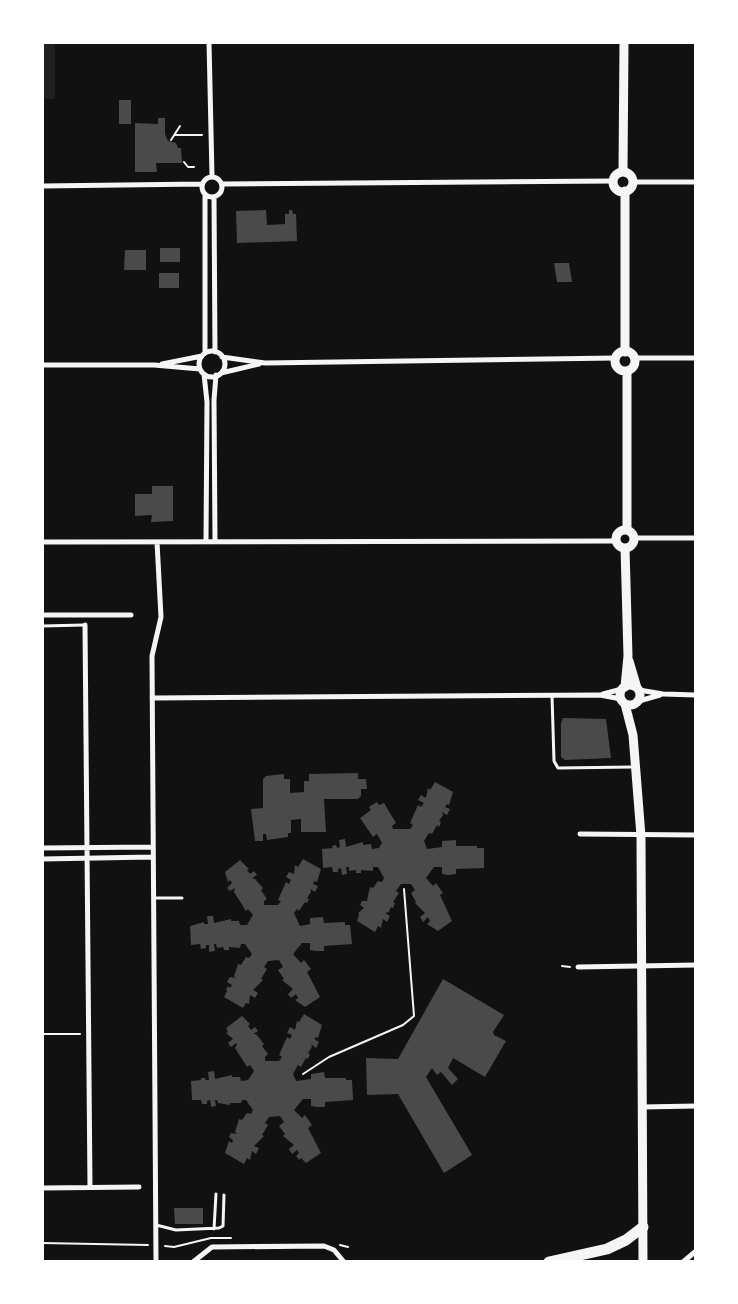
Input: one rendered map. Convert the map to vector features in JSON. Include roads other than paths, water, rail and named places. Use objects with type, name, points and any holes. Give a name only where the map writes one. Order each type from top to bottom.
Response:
[{"type":"main road","points":[[549,1262],[607,1250],[626,1240],[643,1227]]},
{"type":"street","points":[[209,42],[212,176]]},
{"type":"street","points":[[623,172],[624,42]]},
{"type":"street","points":[[623,172],[629,174],[633,182],[632,187],[625,191],[618,190],[614,181],[618,174],[623,172]]},
{"type":"street","points":[[202,184],[206,178],[212,176],[218,178],[222,184],[221,192],[214,197]]},
{"type":"street","points":[[222,184],[614,181]]},
{"type":"street","points":[[633,182],[696,182]]},
{"type":"street","points":[[42,186],[202,184]]},
{"type":"street","points":[[202,184],[205,194],[203,355],[199,362],[207,402],[206,541]]},
{"type":"street","points":[[625,191],[625,352]]},
{"type":"street","points":[[205,194],[214,197]]},
{"type":"street","points":[[214,197],[215,352]]},
{"type":"street","points":[[154,365],[215,352],[222,357],[264,363],[616,358],[625,352]]},
{"type":"street","points":[[625,352],[631,354],[634,358],[634,366],[627,371]]},
{"type":"street","points":[[214,541],[219,374],[224,365],[222,357]]},
{"type":"street","points":[[616,358],[618,367],[627,371]]},
{"type":"street","points":[[634,358],[696,358]]},
{"type":"street","points":[[42,365],[154,365],[202,372],[210,376],[264,363]]},
{"type":"street","points":[[626,530],[627,371]]},
{"type":"street","points":[[626,530],[630,531],[635,538],[634,544],[626,548],[620,547],[616,541],[617,534],[626,530]]},
{"type":"street","points":[[635,538],[696,538]]},
{"type":"street","points":[[42,542],[616,541]]},
{"type":"street","points":[[156,1262],[152,656],[161,617],[157,542]]},
{"type":"street","points":[[626,548],[628,656],[623,701],[633,735],[641,836],[643,1262]]},
{"type":"street","points":[[42,615],[131,615]]},
{"type":"street","points":[[85,626],[90,1187]]},
{"type":"street","points":[[628,656],[638,689],[633,735]]},
{"type":"street","points":[[152,698],[600,695],[632,685],[638,689],[663,694],[696,694]]},
{"type":"street","points":[[600,695],[631,705],[663,694]]},
{"type":"street","points":[[580,834],[696,835]]},
{"type":"street","points":[[42,848],[152,847]]},
{"type":"street","points":[[42,859],[152,858]]},
{"type":"street","points":[[578,967],[696,965]]},
{"type":"street","points":[[642,1107],[696,1106]]},
{"type":"street","points":[[42,1188],[139,1187]]},
{"type":"street","points":[[193,1262],[212,1247],[324,1246],[334,1250],[344,1262]]},
{"type":"street","points":[[682,1262],[696,1251]]},
{"type":"lane","points":[[42,626],[85,626]]},
{"type":"lane","points":[[552,696],[554,761],[558,768],[636,767]]},
{"type":"lane","points":[[153,898],[182,898]]},
{"type":"lane","points":[[214,1229],[216,1194]]},
{"type":"lane","points":[[156,1226],[176,1230],[214,1229],[223,1226],[224,1194]]}]
